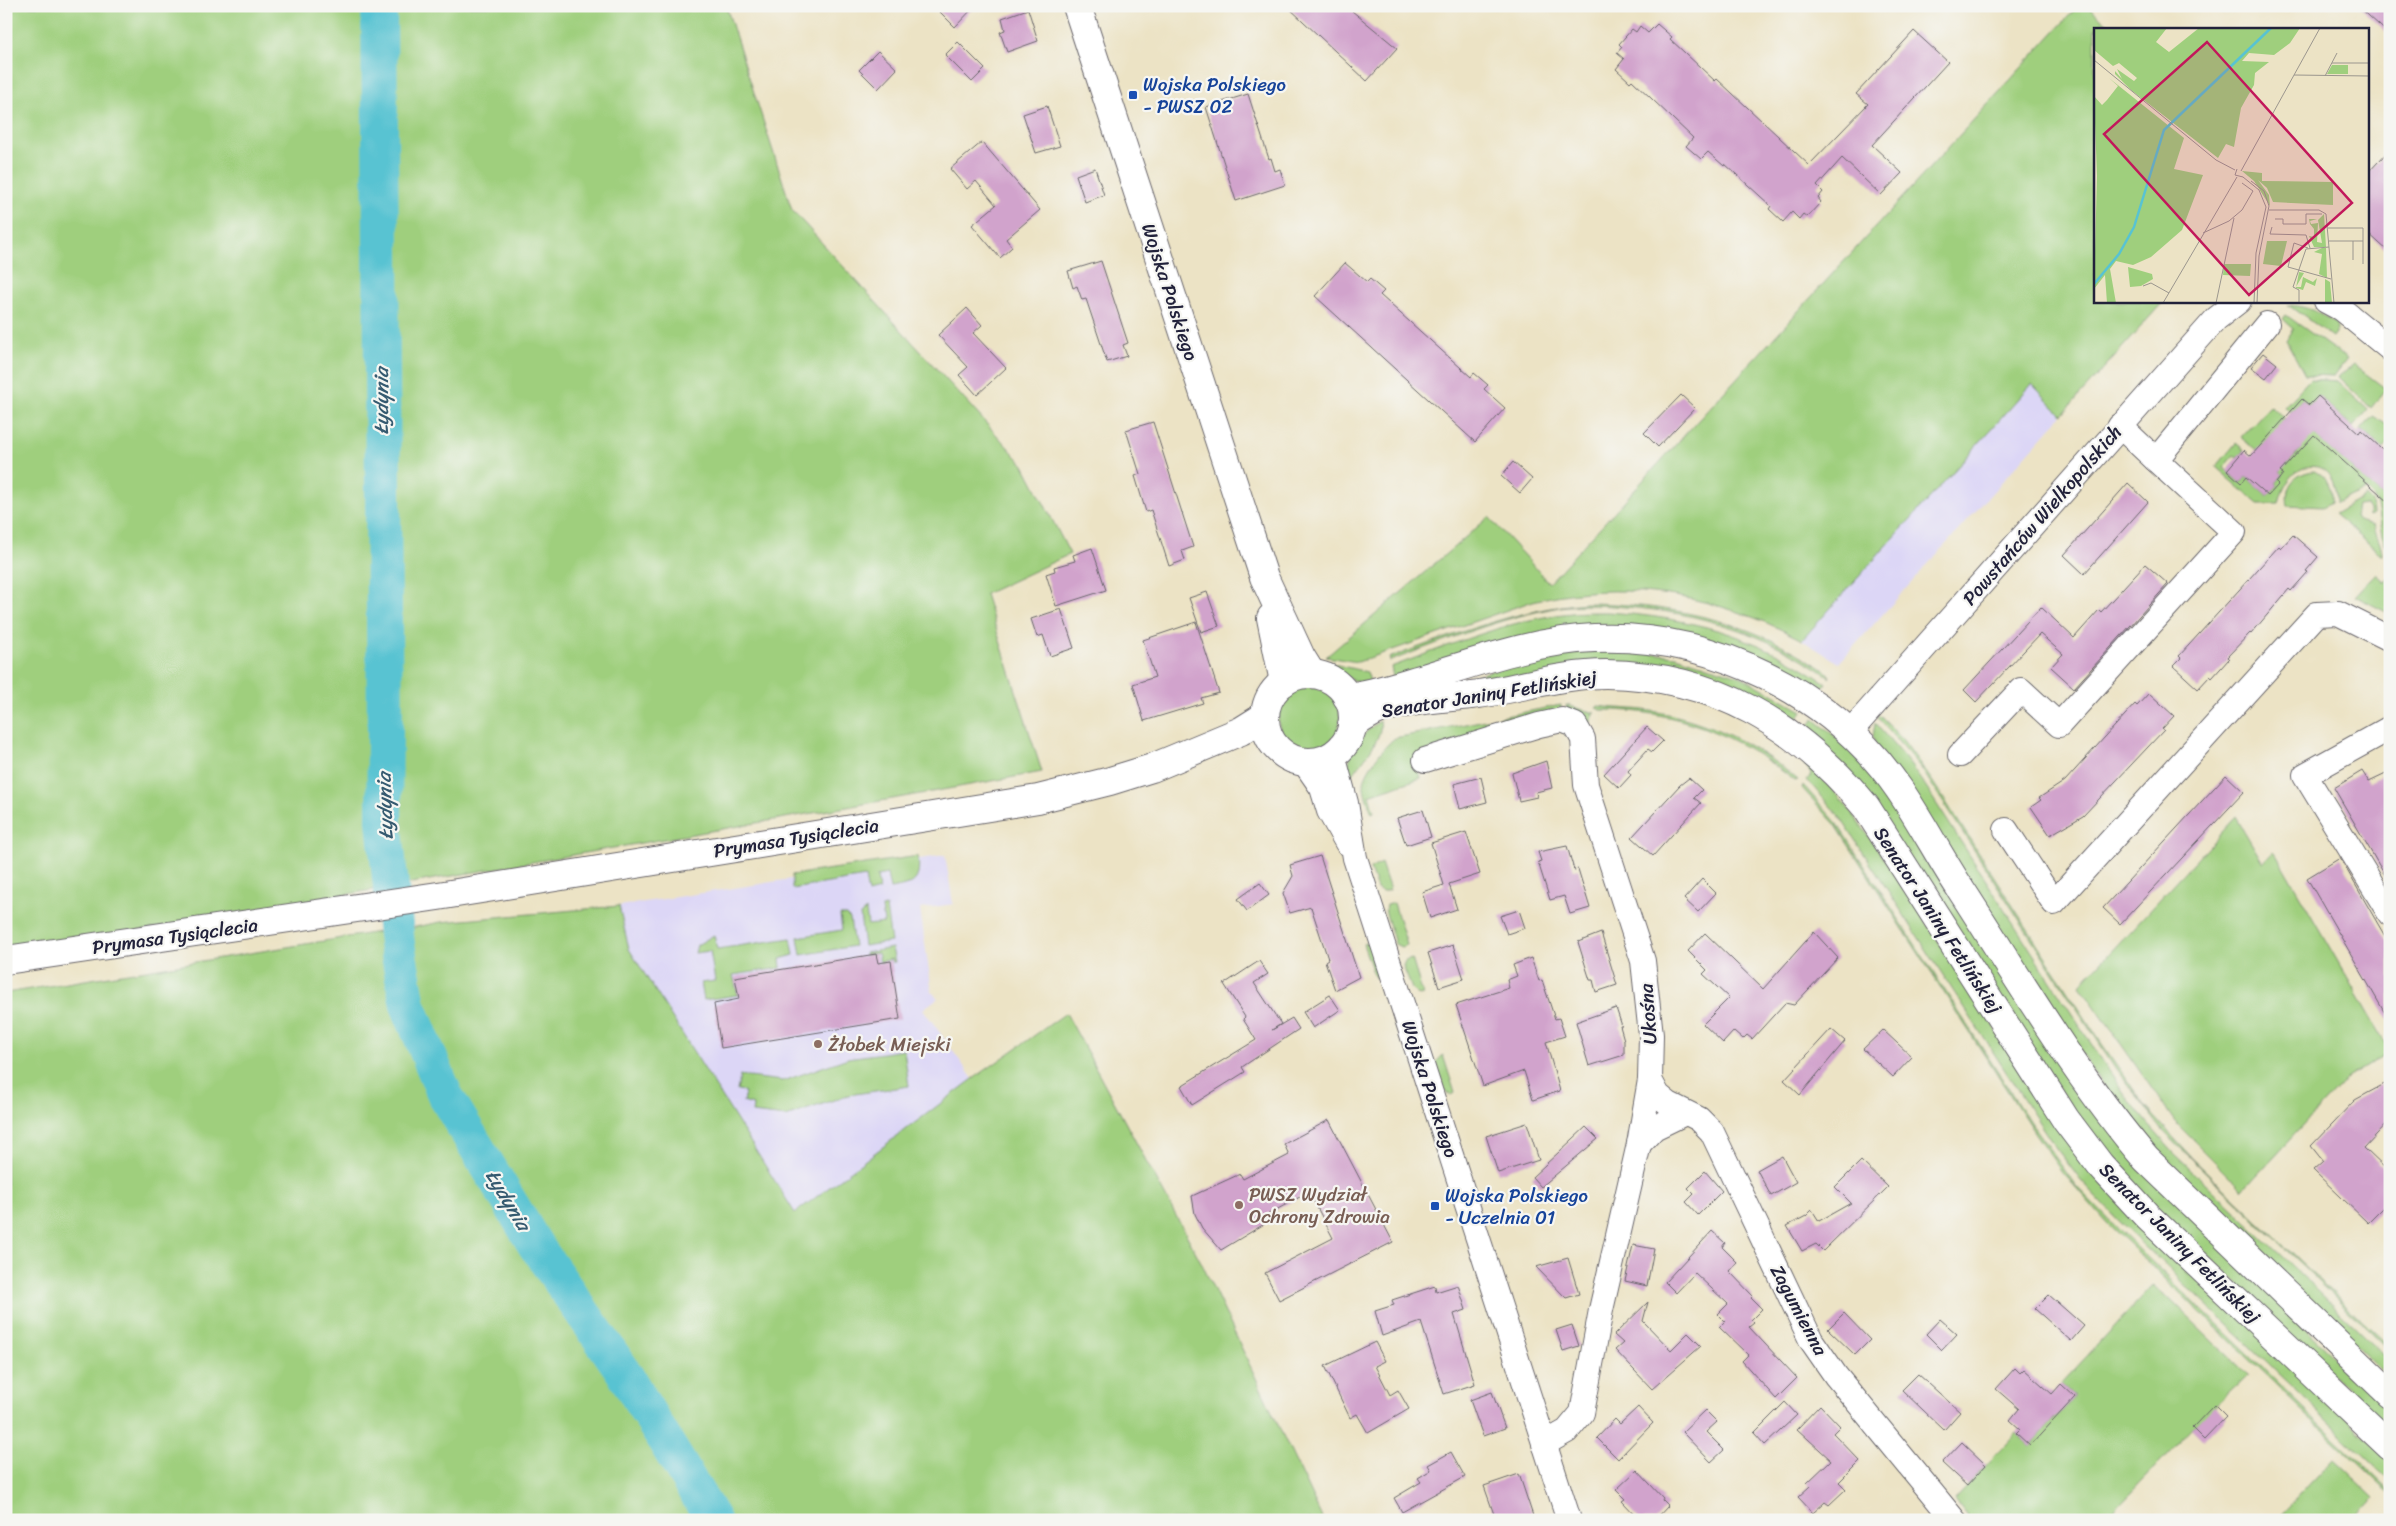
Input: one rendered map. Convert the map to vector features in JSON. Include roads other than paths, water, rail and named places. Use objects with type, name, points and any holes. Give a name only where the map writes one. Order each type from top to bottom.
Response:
[{"type":"main road","name":"Wojska Polskiego","points":[[1078,6],[1264,576],[1311,674]]},
{"type":"main road","name":"Wojska Polskiego","points":[[1264,576],[1284,682]]},
{"type":"main road","name":"Senator Janiny Fetlińskiej","points":[[1347,697],[1382,691],[1540,646],[1568,640],[1622,638],[1693,648],[1742,664],[1788,686],[1849,732],[1898,788],[1953,876],[2112,1119],[2146,1159],[2390,1394]]},
{"type":"main road","points":[[1311,674],[1329,680],[1340,688],[1347,697],[1352,712],[1352,725],[1347,740],[1333,755],[1312,762],[1304,762],[1289,758],[1277,748],[1268,734],[1265,716],[1270,699],[1284,682],[1293,676],[1311,674]]},
{"type":"main road","name":"Senator Janiny Fetlińskiej","points":[[1352,725],[1380,709],[1480,694],[1552,680],[1604,674],[1642,676],[1681,684],[1725,698],[1746,707],[1794,736],[1841,777],[1866,808],[2066,1120],[2100,1165],[2147,1216],[2390,1446]]},
{"type":"main road","name":"Prymasa Tysiąclecia","points":[[1152,768],[1240,731],[1265,716]]},
{"type":"main road","name":"Prymasa Tysiąclecia","points":[[6,960],[343,911],[1038,799],[1110,781],[1152,768],[1262,744],[1277,748]]},
{"type":"street","name":"Powstańców Wielkopolskich","points":[[1849,732],[2216,319],[2238,302]]},
{"type":"street","points":[[2328,302],[2341,309],[2390,349]]},
{"type":"street","points":[[2156,460],[2267,324]]},
{"type":"street","points":[[1960,755],[2021,690],[2059,725],[2234,532],[2120,426]]},
{"type":"street","points":[[2006,830],[2054,903],[2317,614],[2338,614],[2390,639]]},
{"type":"street","name":"Ukośna","points":[[1425,760],[1539,725],[1562,720],[1575,725],[1583,739],[1586,785],[1643,961],[1651,1035],[1650,1080],[1638,1144],[1601,1310],[1582,1413],[1567,1431],[1544,1444]]},
{"type":"street","points":[[2390,728],[2305,775],[2390,914]]},
{"type":"street","name":"Wojska Polskiego","points":[[1333,755],[1346,803],[1355,858],[1569,1520]]},
{"type":"street","name":"Wojska Polskiego","points":[[1304,762],[1322,788],[1329,811],[1355,858]]},
{"type":"street","name":"Zagumienna","points":[[1650,1080],[1658,1095],[1685,1113],[1699,1119],[1712,1132],[1812,1340],[1836,1376],[1954,1520]]},
{"type":"street","points":[[1638,1144],[1654,1128],[1685,1113]]},
{"type":"waterway","name":"Łydynia","points":[[379,6],[385,734],[384,821],[397,944],[408,1005],[445,1095],[536,1246],[621,1368],[713,1520]]},
{"type":"place","name":"Wojska Polskiego - PWSZ 02","points":[[1133,95]]},
{"type":"place","name":"Żłobek Miejski","points":[[818,1044]]},
{"type":"place","name":"PWSZ Wydział Ochrony Zdrowia","points":[[1239,1205]]},
{"type":"place","name":"Wojska Polskiego - Uczelnia 01","points":[[1435,1206]]}]
